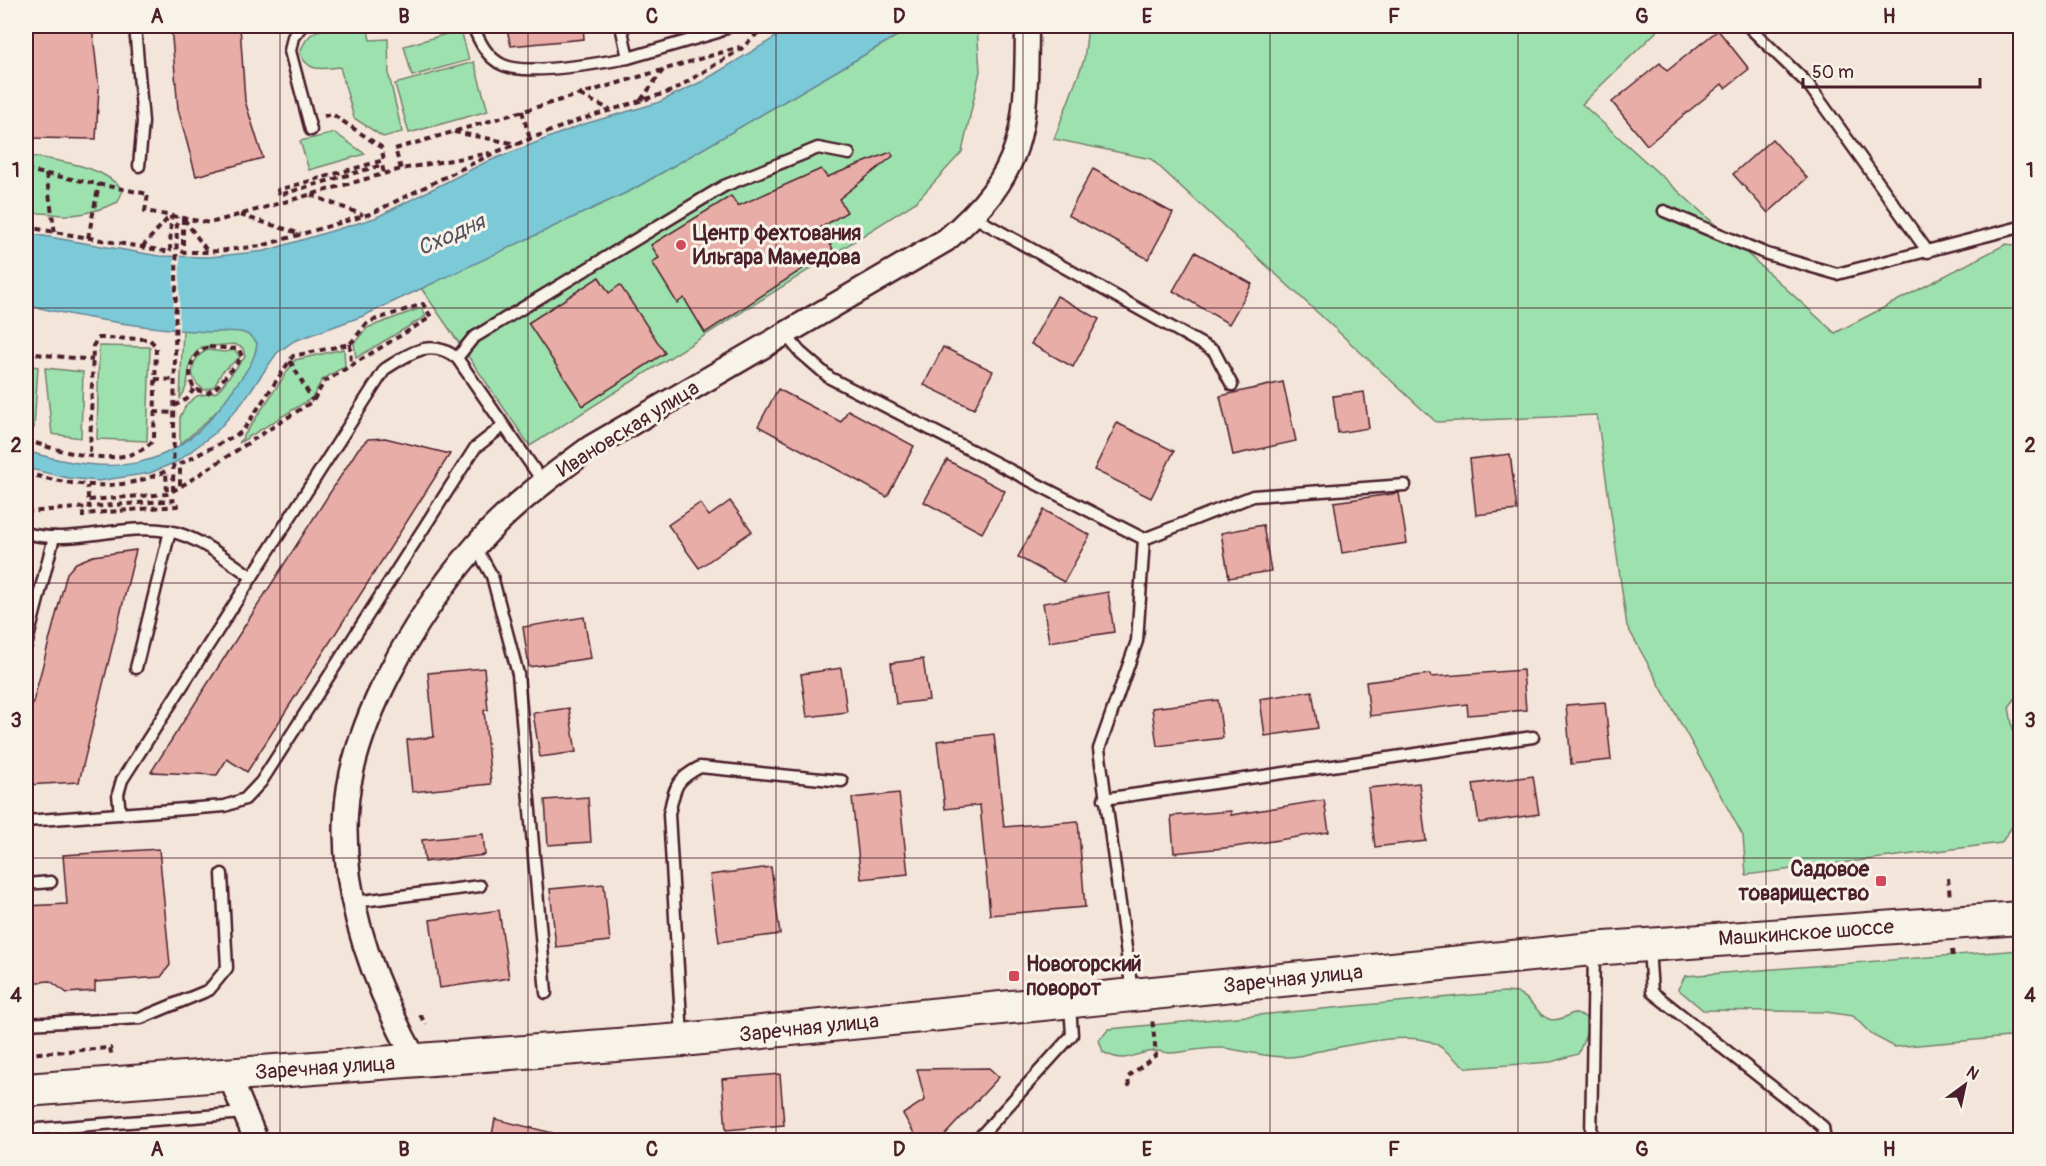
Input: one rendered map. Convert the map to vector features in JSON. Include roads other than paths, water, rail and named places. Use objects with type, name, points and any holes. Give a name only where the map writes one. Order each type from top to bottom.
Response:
[{"type":"main road","name":"Машкинское шоссе","points":[[1593,949],[2020,918]]},
{"type":"main road","name":"Заречная улица","points":[[26,1090],[682,1040],[1070,1002],[1142,1006],[1593,949]]},
{"type":"street","name":"Ивановская улица","points":[[416,1061],[375,978],[354,902],[346,861],[345,815],[349,778],[358,744],[378,697],[417,626],[445,584],[475,546],[543,482],[591,447],[946,240],[974,217],[995,192],[1010,168],[1018,144],[1024,110],[1027,26]]},
{"type":"street","points":[[229,1075],[256,1140]]},
{"type":"lane","points":[[135,26],[143,122],[139,166]]},
{"type":"lane","points":[[302,26],[293,37],[290,51],[310,125]]},
{"type":"lane","points":[[473,26],[488,54],[504,66],[525,69],[596,64],[628,58],[718,32],[728,26]]},
{"type":"lane","points":[[621,26],[628,58]]},
{"type":"lane","points":[[1749,26],[1808,84],[1928,252]]},
{"type":"lane","points":[[457,358],[473,338],[724,186],[818,148],[849,154]]},
{"type":"lane","points":[[1664,211],[1767,254],[1837,274],[2020,227]]},
{"type":"lane","points":[[974,217],[1214,351],[1232,385]]},
{"type":"lane","points":[[785,334],[800,352],[830,378],[1144,539],[1253,496],[1404,485]]},
{"type":"lane","points":[[120,813],[118,794],[122,780],[385,369],[418,349],[434,347],[447,350],[457,358],[543,482]]},
{"type":"lane","points":[[26,821],[225,806],[244,799],[261,782],[475,448],[503,426]]},
{"type":"lane","points":[[26,533],[54,537],[140,529],[170,531],[197,542],[252,577]]},
{"type":"lane","points":[[136,668],[170,531]]},
{"type":"lane","points":[[26,646],[54,537]]},
{"type":"lane","points":[[1142,1006],[1104,799],[1099,749],[1137,641],[1144,539]]},
{"type":"lane","points":[[475,546],[492,576],[518,674],[546,993]]},
{"type":"lane","points":[[1104,799],[1533,737]]},
{"type":"lane","points":[[682,1040],[669,814],[673,793],[682,776],[700,767],[842,781]]},
{"type":"lane","points":[[26,1024],[141,1018],[209,990],[227,968],[222,874]]},
{"type":"lane","points":[[26,884],[51,882]]},
{"type":"lane","points":[[354,902],[480,886]]},
{"type":"lane","points":[[1649,945],[1652,992],[1823,1127],[1825,1140]]},
{"type":"lane","points":[[1591,1140],[1593,949]]},
{"type":"lane","points":[[977,1140],[1072,1035],[1070,1002]]},
{"type":"lane","points":[[26,1130],[244,1113]]},
{"type":"water","name":"Сходня","points":[[794,26],[922,26],[895,37],[632,190],[363,316],[294,341],[277,353],[242,403],[215,433],[178,461],[150,473],[98,481],[68,478],[26,468],[26,451],[86,464],[113,465],[139,462],[163,454],[186,441],[208,421],[247,370],[254,357],[257,343],[241,332],[187,331],[140,326],[26,305],[26,233],[159,256],[209,257],[265,251],[375,218],[484,163],[581,125],[657,103],[703,81]]},
{"type":"place","name":"Центр фехтования Ильгара Мамедова","points":[[681,245]]},
{"type":"place","name":"Садовое товарищество","points":[[1881,881]]},
{"type":"place","name":"Новогорский поворот","points":[[1014,976]]}]
